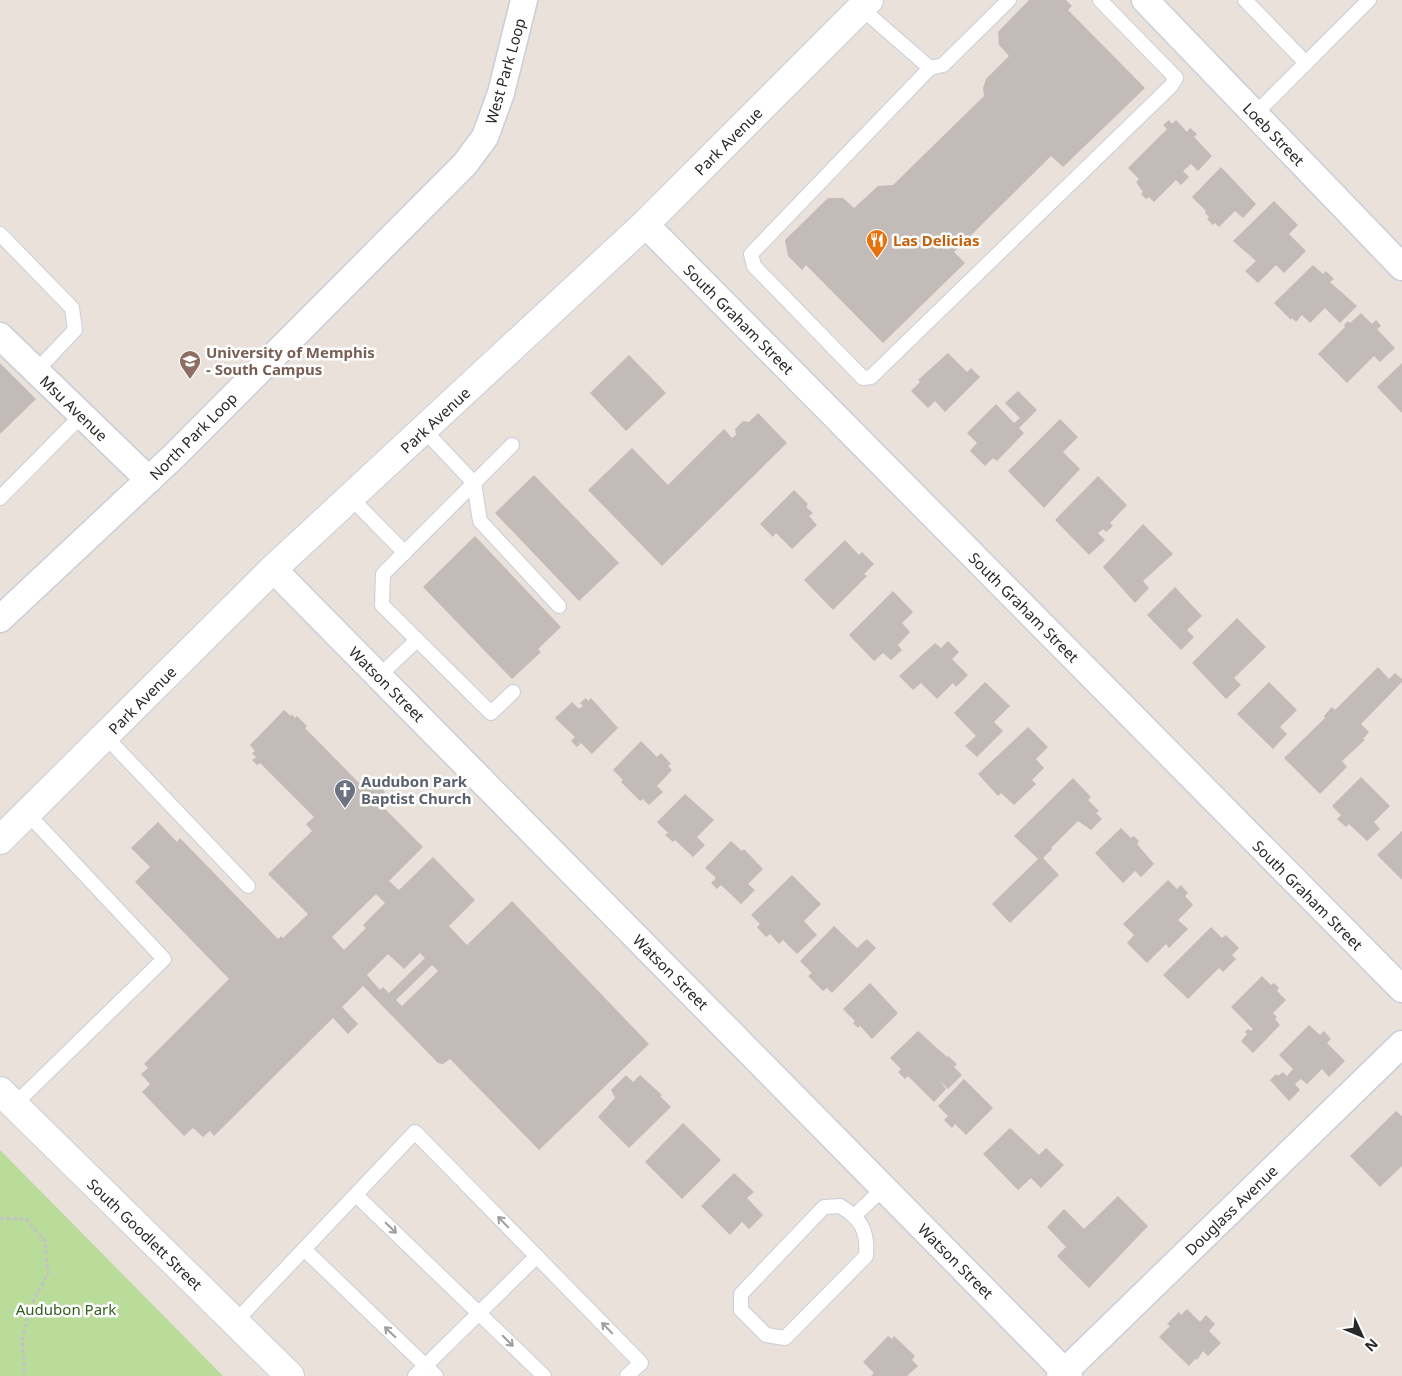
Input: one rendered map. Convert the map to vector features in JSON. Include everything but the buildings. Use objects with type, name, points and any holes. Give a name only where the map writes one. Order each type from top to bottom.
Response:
[{"type":"main road","name":"Park Avenue","points":[[0,840],[274,569],[645,224],[865,4]]},
{"type":"main road","name":"South Goodlett Street","points":[[7,1098],[290,1376]]},
{"type":"street","name":"West Park Loop","points":[[465,164],[485,137],[501,93],[524,0]]},
{"type":"street","name":"Loeb Street","points":[[1145,0],[1402,267]]},
{"type":"street","name":"North Park Loop","points":[[0,619],[149,480],[465,164]]},
{"type":"street","name":"South Graham Street","points":[[645,224],[1402,990]]},
{"type":"street","name":"Msu Avenue","points":[[0,336],[149,480]]},
{"type":"street","name":"Watson Street","points":[[274,569],[884,1188],[1065,1375]]},
{"type":"street","name":"Douglass Avenue","points":[[1065,1375],[1402,1044]]},
{"type":"lane","points":[[1009,0],[943,65],[930,68],[751,254],[754,266],[863,378],[871,377],[1170,86],[1176,78],[1100,0]]},
{"type":"lane","points":[[1245,0],[1306,63]]},
{"type":"lane","points":[[1255,114],[1369,0]]},
{"type":"lane","points":[[865,4],[930,68]]},
{"type":"lane","points":[[0,234],[72,308],[75,330],[36,371]]},
{"type":"lane","points":[[0,498],[82,416]]},
{"type":"lane","points":[[424,430],[474,483],[480,521],[559,606]]},
{"type":"lane","points":[[512,445],[383,574],[382,605],[491,713],[513,692]]},
{"type":"lane","points":[[351,498],[405,552]]},
{"type":"lane","points":[[380,676],[417,640]]},
{"type":"lane","points":[[105,736],[248,886]]},
{"type":"lane","points":[[7,1098],[164,959],[27,813]]},
{"type":"lane","points":[[235,1322],[416,1132],[641,1363],[628,1376]]},
{"type":"lane","points":[[855,1215],[884,1188]]},
{"type":"lane","points":[[356,1194],[544,1376]]},
{"type":"lane","points":[[840,1206],[855,1215],[867,1238],[866,1256],[785,1338],[766,1335],[741,1310],[741,1294],[824,1207],[840,1206]]},
{"type":"lane","points":[[304,1249],[436,1376]]},
{"type":"lane","points":[[414,1376],[537,1256]]},
{"type":"path","points":[[0,1218],[26,1219],[44,1241],[48,1274],[29,1308],[22,1340],[25,1376]]},
{"type":"green space","name":"Audubon Park","points":[[0,1150],[223,1376],[0,1376]]},
{"type":"place","name":"Las Delicias","points":[[877,259]]},
{"type":"place","name":"University of Memphis - South Campus","points":[[190,380]]},
{"type":"place","name":"Audubon Park Baptist Church","points":[[345,809]]}]
